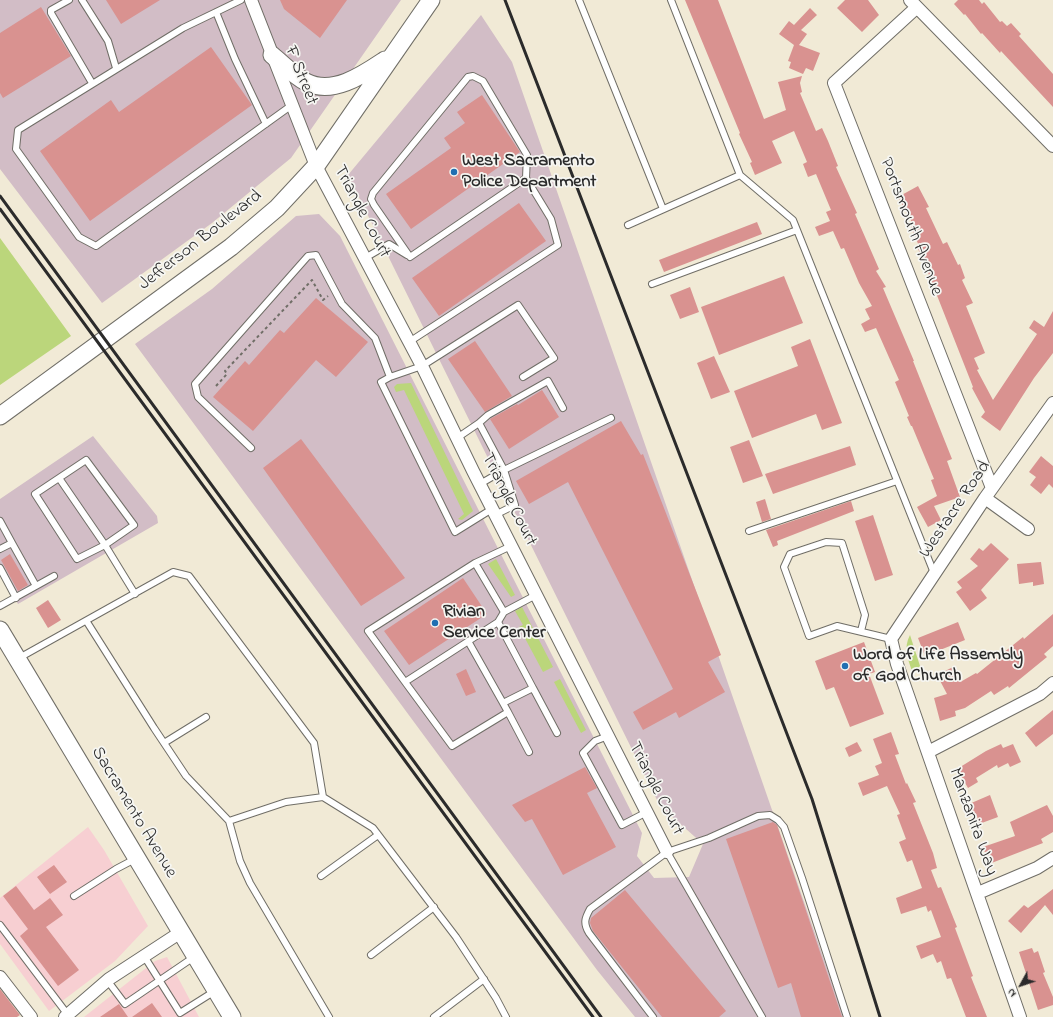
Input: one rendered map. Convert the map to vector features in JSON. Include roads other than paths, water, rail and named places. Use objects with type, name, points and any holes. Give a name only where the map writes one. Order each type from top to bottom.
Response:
[{"type":"main road","name":"Jefferson Boulevard","points":[[0,416],[232,247],[277,208],[316,166],[431,0]]},
{"type":"main road","points":[[272,55],[305,82],[317,87],[329,87],[362,76],[394,54]]},
{"type":"main road","name":"Sacramento Avenue","points":[[0,630],[232,1017]]},
{"type":"street","name":"F Street","points":[[251,0],[316,166]]},
{"type":"street","points":[[913,4],[1053,146]]},
{"type":"street","name":"Portsmouth Avenue","points":[[913,4],[834,83],[992,488]]},
{"type":"street","name":"Triangle Court","points":[[316,166],[410,342],[511,546],[667,852]]},
{"type":"street","name":"Westacre Road","points":[[891,639],[985,498],[1053,403]]},
{"type":"street","points":[[985,498],[1028,529]]},
{"type":"street","name":"Manzanita Way","points":[[891,639],[896,664],[978,893],[1020,1017]]},
{"type":"street","points":[[928,752],[1040,694],[1053,683]]},
{"type":"street","points":[[978,893],[1038,868],[1053,858]]},
{"type":"street","points":[[66,1016],[107,980],[181,932]]},
{"type":"street","points":[[0,977],[31,1017]]},
{"type":"lane","points":[[69,0],[52,10],[51,13],[92,83]]},
{"type":"lane","points":[[82,0],[108,42],[116,68]]},
{"type":"lane","points":[[241,0],[183,28],[116,68],[18,130],[16,148],[79,237],[96,246],[292,105]]},
{"type":"lane","points":[[579,0],[663,209]]},
{"type":"lane","points":[[671,0],[740,175],[793,220],[934,573]]},
{"type":"lane","points":[[216,12],[235,59],[266,124]]},
{"type":"lane","points":[[410,257],[374,205],[372,199],[373,193],[464,80],[473,76],[483,81],[527,155],[526,178],[551,219],[558,245],[410,342]]},
{"type":"lane","points":[[628,225],[740,175]]},
{"type":"lane","points":[[410,257],[526,178]]},
{"type":"lane","points":[[652,284],[797,230]]},
{"type":"lane","points":[[365,258],[389,244],[410,257]]},
{"type":"lane","points":[[251,448],[198,397],[195,384],[308,256],[316,256],[342,304],[375,338],[390,377]]},
{"type":"lane","points":[[479,423],[504,470],[515,505],[494,512],[455,532],[381,382],[390,377],[422,366],[518,305],[554,358],[524,377]]},
{"type":"lane","points":[[457,438],[488,415],[548,381],[563,408]]},
{"type":"lane","points":[[480,484],[504,470],[611,418]]},
{"type":"lane","points":[[86,460],[134,525],[105,545],[77,559],[36,494],[86,460]]},
{"type":"lane","points":[[59,478],[105,545],[134,594]]},
{"type":"lane","points":[[749,531],[897,481]]},
{"type":"lane","points":[[0,521],[36,586]]},
{"type":"lane","points":[[861,631],[865,615],[842,543],[826,542],[790,554],[784,566],[809,636],[838,626],[891,639]]},
{"type":"lane","points":[[0,550],[12,543]]},
{"type":"lane","points":[[508,712],[452,746],[368,631],[475,563],[511,546]]},
{"type":"lane","points":[[16,564],[22,560]]},
{"type":"lane","points":[[475,563],[504,612]]},
{"type":"lane","points":[[3,570],[11,584],[16,598]]},
{"type":"lane","points":[[18,659],[87,622],[173,572],[189,576],[314,743],[323,797]]},
{"type":"lane","points":[[23,577],[29,573]]},
{"type":"lane","points":[[0,606],[54,576]]},
{"type":"lane","points":[[405,682],[498,622],[504,612],[536,595]]},
{"type":"lane","points":[[87,622],[164,744],[186,776],[229,821],[240,860],[250,883],[329,1017]]},
{"type":"lane","points":[[498,622],[557,733]]},
{"type":"lane","points":[[468,641],[529,752]]},
{"type":"lane","points":[[503,703],[532,688]]},
{"type":"lane","points":[[164,744],[206,717]]},
{"type":"lane","points":[[608,736],[595,741],[583,753],[622,825],[647,812]]},
{"type":"lane","points":[[229,821],[286,802],[323,797],[373,828],[456,937],[484,979],[506,1017]]},
{"type":"lane","points":[[653,1017],[589,933],[584,922],[590,909],[667,852],[709,838],[758,816],[770,815],[778,820],[784,827],[847,1017]]},
{"type":"lane","points":[[321,876],[378,835]]},
{"type":"lane","points":[[667,852],[762,1017]]},
{"type":"lane","points":[[74,896],[116,869],[137,858]]},
{"type":"lane","points":[[371,955],[434,907]]},
{"type":"lane","points":[[0,925],[66,1016]]},
{"type":"lane","points":[[144,956],[180,1013],[216,991]]},
{"type":"lane","points":[[107,980],[125,1004],[195,956]]},
{"type":"lane","points":[[434,1017],[484,979]]},
{"type":"railway","points":[[505,0],[812,799],[880,1017]]},
{"type":"railway","points":[[0,196],[601,1017]]},
{"type":"railway","points":[[0,209],[593,1017]]},
{"type":"place","name":"West Sacramento Police Department","points":[[454,172]]},
{"type":"place","name":"Rivian Service Center","points":[[435,623]]},
{"type":"place","name":"Word of Life Assembly of God Church","points":[[845,666]]}]
